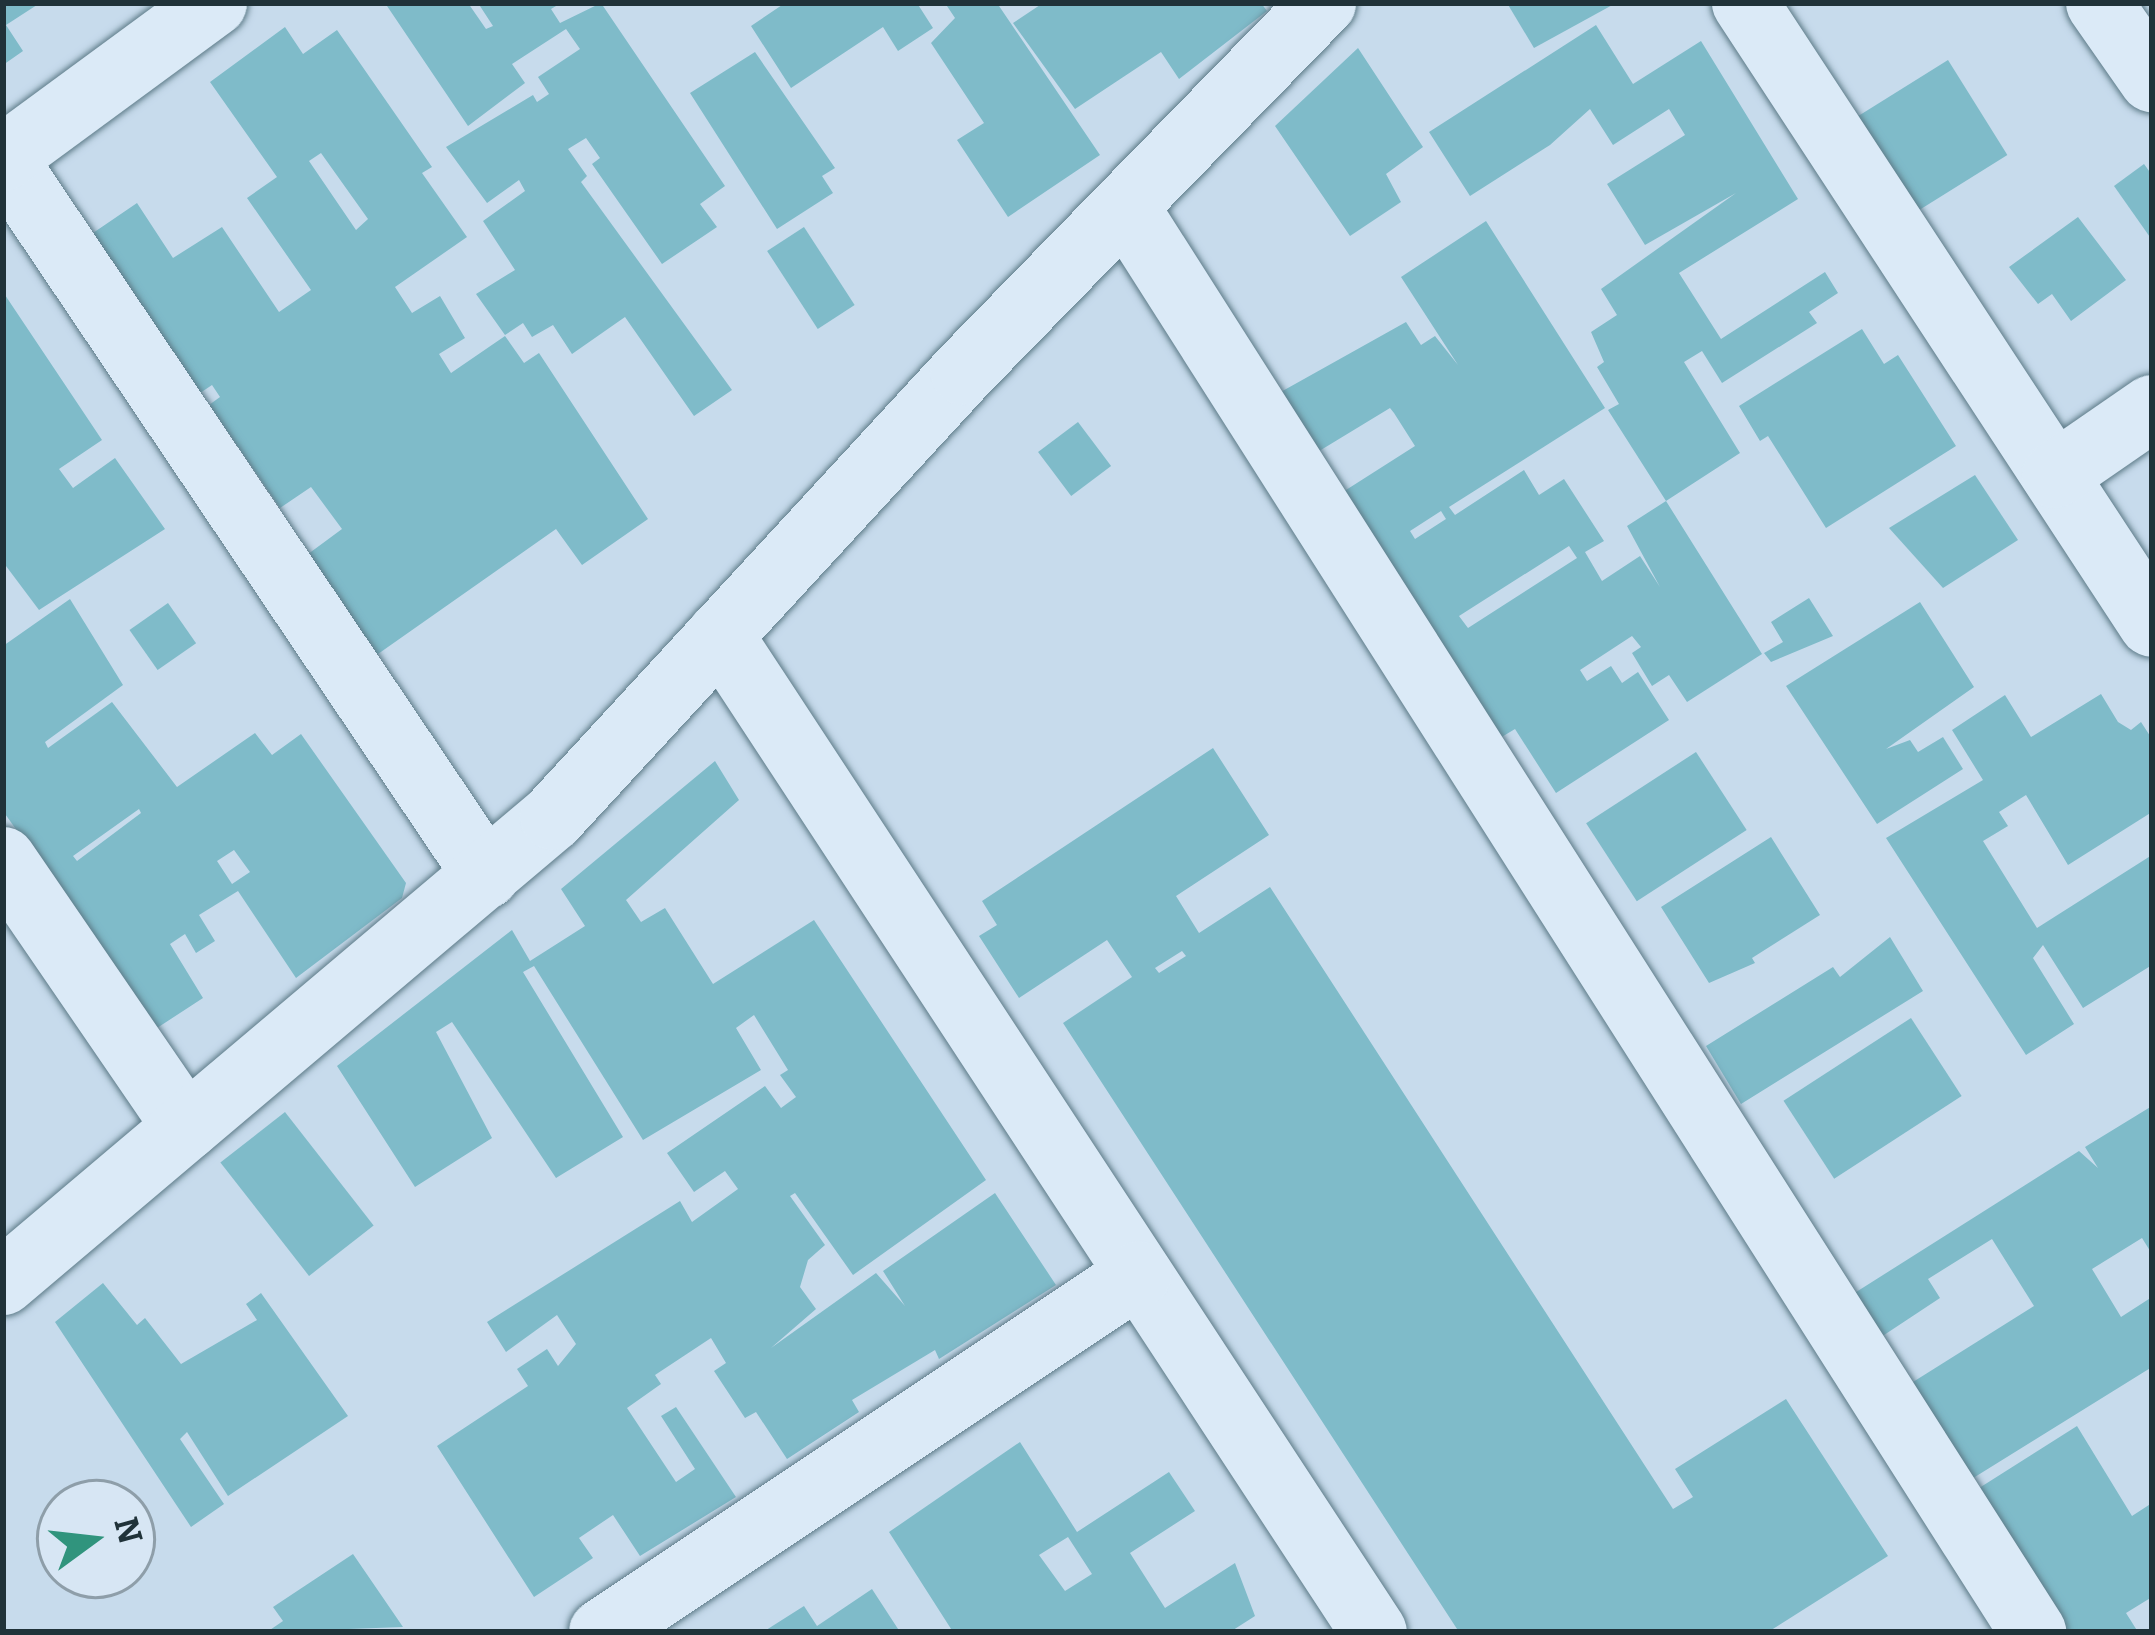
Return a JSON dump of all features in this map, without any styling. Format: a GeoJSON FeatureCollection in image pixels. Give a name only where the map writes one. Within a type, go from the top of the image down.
{"type":"FeatureCollection","features":[{"type":"Feature","properties":{"kind":"street"},"geometry":{"type":"LineString","coordinates":[[214,3],[3,158],[486,875]]}},
{"type":"Feature","properties":{"kind":"street"},"geometry":{"type":"LineString","coordinates":[[3,1282],[553,817],[1125,206],[1323,3]]}},
{"type":"Feature","properties":{"kind":"street"},"geometry":{"type":"LineString","coordinates":[[1745,3],[2152,624]]}},
{"type":"Feature","properties":{"kind":"street"},"geometry":{"type":"LineString","coordinates":[[2099,3],[2152,79]]}},
{"type":"Feature","properties":{"kind":"street"},"geometry":{"type":"LineString","coordinates":[[1125,206],[2033,1632]]}},
{"type":"Feature","properties":{"kind":"street"},"geometry":{"type":"LineString","coordinates":[[2055,475],[2152,408]]}},
{"type":"Feature","properties":{"kind":"street"},"geometry":{"type":"LineString","coordinates":[[720,635],[1373,1632]]}},
{"type":"Feature","properties":{"kind":"street"},"geometry":{"type":"LineString","coordinates":[[3,860],[186,1127]]}},
{"type":"Feature","properties":{"kind":"street"},"geometry":{"type":"LineString","coordinates":[[602,1632],[1138,1274]]}},
{"type":"Feature","properties":{"kind":"building"},"geometry":{"type":"Polygon","coordinates":[[[3,3],[40,3],[6,25],[23,51],[3,65],[3,3]]]}},
{"type":"Feature","properties":{"kind":"building"},"geometry":{"type":"Polygon","coordinates":[[[385,3],[468,3],[486,29],[493,26],[478,3],[561,3],[551,9],[560,23],[601,3],[725,186],[700,204],[717,227],[662,264],[592,164],[600,158],[586,138],[568,149],[587,176],[581,182],[732,390],[694,416],[625,317],[572,354],[553,325],[532,337],[523,323],[505,335],[476,294],[515,270],[483,221],[525,191],[519,180],[487,203],[446,147],[533,95],[537,102],[549,94],[538,77],[580,49],[566,29],[512,64],[525,83],[468,126],[385,3]]]}},
{"type":"Feature","properties":{"kind":"building"},"geometry":{"type":"Polygon","coordinates":[[[785,3],[917,3],[933,28],[898,51],[883,27],[791,88],[751,26],[785,3]]]}},
{"type":"Feature","properties":{"kind":"building"},"geometry":{"type":"Polygon","coordinates":[[[945,3],[997,3],[1100,155],[1008,217],[957,140],[984,123],[931,43],[955,18],[945,3]]]}},
{"type":"Feature","properties":{"kind":"building"},"geometry":{"type":"Polygon","coordinates":[[[1043,3],[1261,3],[1267,11],[1179,79],[1161,52],[1075,109],[1013,23],[1043,3]]]}},
{"type":"Feature","properties":{"kind":"building"},"geometry":{"type":"Polygon","coordinates":[[[1507,3],[1616,3],[1534,48],[1507,3]]]}},
{"type":"Feature","properties":{"kind":"building"},"geometry":{"type":"Polygon","coordinates":[[[1596,25],[1633,84],[1701,41],[1798,199],[1679,273],[1721,339],[1825,272],[1838,293],[1809,312],[1817,323],[1722,383],[1702,351],[1684,362],[1740,453],[1666,501],[1608,410],[1619,404],[1597,367],[1604,362],[1591,332],[1617,315],[1601,289],[1736,193],[1645,245],[1607,184],[1685,135],[1669,109],[1613,145],[1590,109],[1550,145],[1470,196],[1429,132],[1596,25]]]}},
{"type":"Feature","properties":{"kind":"building"},"geometry":{"type":"Polygon","coordinates":[[[285,27],[303,54],[337,30],[432,167],[422,173],[467,237],[395,287],[412,313],[440,296],[465,338],[439,354],[451,373],[505,336],[524,363],[539,353],[648,519],[582,565],[556,529],[368,661],[300,560],[342,529],[311,487],[280,508],[209,405],[220,397],[212,385],[197,395],[93,233],[137,203],[173,258],[222,227],[279,312],[311,290],[247,198],[277,177],[210,82],[285,27]],[[321,153],[309,161],[356,230],[368,219],[321,153]]]}},
{"type":"Feature","properties":{"kind":"building"},"geometry":{"type":"Polygon","coordinates":[[[1358,48],[1423,147],[1386,174],[1401,202],[1350,236],[1275,126],[1358,48]]]}},
{"type":"Feature","properties":{"kind":"building"},"geometry":{"type":"Polygon","coordinates":[[[755,52],[835,168],[822,176],[833,193],[777,229],[690,93],[755,52]]]}},
{"type":"Feature","properties":{"kind":"building"},"geometry":{"type":"Polygon","coordinates":[[[1948,60],[2007,155],[1914,213],[1855,118],[1948,60]]]}},
{"type":"Feature","properties":{"kind":"building"},"geometry":{"type":"Polygon","coordinates":[[[2144,164],[2152,175],[2152,240],[2114,186],[2144,164]]]}},
{"type":"Feature","properties":{"kind":"building"},"geometry":{"type":"Polygon","coordinates":[[[2078,217],[2126,280],[2071,321],[2052,294],[2038,304],[2009,267],[2078,217]]]}},
{"type":"Feature","properties":{"kind":"building"},"geometry":{"type":"Polygon","coordinates":[[[1486,221],[1605,408],[1449,507],[1455,515],[1524,470],[1539,495],[1564,479],[1604,541],[1585,552],[1602,581],[1640,556],[1660,587],[1627,526],[1666,501],[1762,654],[1687,702],[1669,675],[1652,686],[1632,653],[1641,647],[1632,636],[1580,670],[1587,681],[1611,666],[1622,683],[1638,672],[1669,720],[1556,793],[1515,729],[1490,744],[1335,497],[1415,446],[1394,413],[1390,408],[1311,456],[1268,399],[1406,322],[1421,345],[1435,336],[1458,365],[1401,277],[1486,221]],[[1441,511],[1410,531],[1415,539],[1446,519],[1441,511]],[[1569,546],[1459,616],[1468,628],[1577,558],[1569,546]]]}},
{"type":"Feature","properties":{"kind":"building"},"geometry":{"type":"Polygon","coordinates":[[[804,227],[855,305],[818,329],[767,251],[804,227]]]}},
{"type":"Feature","properties":{"kind":"building"},"geometry":{"type":"Polygon","coordinates":[[[3,292],[102,440],[59,469],[73,488],[115,458],[165,529],[39,610],[3,562],[3,292]]]}},
{"type":"Feature","properties":{"kind":"building"},"geometry":{"type":"Polygon","coordinates":[[[1862,329],[1884,364],[1898,355],[1956,446],[1826,528],[1768,436],[1760,441],[1739,406],[1862,329]]]}},
{"type":"Feature","properties":{"kind":"building"},"geometry":{"type":"Polygon","coordinates":[[[1078,422],[1111,466],[1071,496],[1038,452],[1078,422]]]}},
{"type":"Feature","properties":{"kind":"building"},"geometry":{"type":"Polygon","coordinates":[[[1975,475],[2018,540],[1943,588],[1889,528],[1975,475]]]}},
{"type":"Feature","properties":{"kind":"building"},"geometry":{"type":"Polygon","coordinates":[[[1809,598],[1833,636],[1771,662],[1764,653],[1783,642],[1771,622],[1809,598]]]}},
{"type":"Feature","properties":{"kind":"building"},"geometry":{"type":"Polygon","coordinates":[[[70,599],[123,685],[45,742],[48,748],[112,702],[177,787],[255,733],[272,755],[301,734],[406,883],[402,898],[296,978],[238,891],[199,915],[215,941],[196,953],[185,934],[170,944],[203,998],[157,1028],[3,811],[3,646],[70,599]],[[139,809],[73,856],[77,861],[141,813],[139,809]],[[234,850],[217,861],[232,884],[250,872],[234,850]]]}},
{"type":"Feature","properties":{"kind":"building"},"geometry":{"type":"Polygon","coordinates":[[[1920,602],[1974,687],[1886,749],[1910,740],[1918,752],[1943,737],[1963,769],[1877,824],[1786,686],[1920,602]]]}},
{"type":"Feature","properties":{"kind":"building"},"geometry":{"type":"Polygon","coordinates":[[[168,603],[196,643],[158,670],[129,630],[168,603]]]}},
{"type":"Feature","properties":{"kind":"building"},"geometry":{"type":"Polygon","coordinates":[[[2101,694],[2118,722],[2131,730],[2141,722],[2152,739],[2152,812],[2068,865],[2026,795],[1999,812],[2008,826],[1983,841],[2037,928],[2152,855],[2152,965],[2083,1008],[2043,945],[2033,958],[2074,1024],[2026,1055],[1886,838],[1983,780],[1952,730],[2005,695],[2031,737],[2101,694]]]}},
{"type":"Feature","properties":{"kind":"building"},"geometry":{"type":"Polygon","coordinates":[[[1213,748],[1269,835],[1176,896],[1199,933],[1270,887],[1673,1509],[1693,1497],[1675,1469],[1786,1399],[1888,1556],[1768,1632],[1459,1632],[1063,1023],[1132,977],[1107,940],[1019,998],[979,936],[997,925],[982,901],[1213,748]],[[1182,951],[1155,968],[1159,973],[1186,956],[1182,951]]]}},
{"type":"Feature","properties":{"kind":"building"},"geometry":{"type":"Polygon","coordinates":[[[1696,752],[1747,830],[1637,901],[1586,823],[1696,752]]]}},
{"type":"Feature","properties":{"kind":"building"},"geometry":{"type":"Polygon","coordinates":[[[715,761],[739,800],[626,900],[641,922],[665,908],[713,984],[814,920],[986,1180],[853,1275],[795,1193],[790,1196],[825,1245],[808,1260],[800,1287],[816,1309],[771,1348],[876,1273],[905,1306],[883,1271],[995,1193],[1056,1285],[939,1359],[935,1350],[852,1400],[859,1412],[787,1459],[756,1412],[745,1418],[714,1371],[726,1363],[711,1338],[655,1375],[661,1384],[627,1408],[676,1482],[695,1469],[661,1416],[676,1407],[736,1497],[640,1556],[613,1515],[579,1538],[593,1558],[534,1597],[437,1446],[528,1386],[517,1369],[547,1349],[558,1366],[576,1344],[557,1315],[506,1352],[487,1322],[680,1201],[692,1222],[738,1189],[725,1171],[694,1192],[667,1153],[765,1086],[781,1108],[796,1097],[780,1075],[788,1070],[754,1015],[736,1028],[761,1070],[643,1140],[534,966],[523,972],[623,1137],[556,1178],[452,1022],[436,1032],[492,1138],[415,1187],[337,1066],[512,930],[530,961],[585,926],[561,889],[715,761]]]}},
{"type":"Feature","properties":{"kind":"building"},"geometry":{"type":"Polygon","coordinates":[[[1771,837],[1820,915],[1752,958],[1755,963],[1709,983],[1661,907],[1771,837]]]}},
{"type":"Feature","properties":{"kind":"building"},"geometry":{"type":"Polygon","coordinates":[[[1890,937],[1923,991],[1741,1104],[1706,1046],[1833,967],[1840,977],[1890,937]]]}},
{"type":"Feature","properties":{"kind":"building"},"geometry":{"type":"Polygon","coordinates":[[[1911,1018],[1962,1096],[1834,1179],[1784,1101],[1911,1018]]]}},
{"type":"Feature","properties":{"kind":"building"},"geometry":{"type":"Polygon","coordinates":[[[2152,1106],[2152,1254],[2142,1238],[2092,1269],[2121,1317],[2152,1297],[2152,1367],[1970,1480],[1905,1387],[2034,1306],[1992,1239],[1928,1279],[1940,1298],[1878,1339],[1853,1294],[2079,1151],[2098,1168],[2085,1147],[2152,1106]]]}},
{"type":"Feature","properties":{"kind":"building"},"geometry":{"type":"Polygon","coordinates":[[[285,1112],[374,1225],[309,1276],[220,1162],[285,1112]]]}},
{"type":"Feature","properties":{"kind":"building"},"geometry":{"type":"Polygon","coordinates":[[[103,1283],[137,1325],[145,1318],[181,1364],[257,1320],[246,1304],[261,1293],[348,1416],[228,1496],[187,1432],[180,1439],[224,1504],[191,1527],[55,1322],[103,1283]]]}},
{"type":"Feature","properties":{"kind":"building"},"geometry":{"type":"Polygon","coordinates":[[[2077,1426],[2132,1516],[2152,1503],[2152,1597],[2126,1613],[2138,1632],[2065,1632],[1976,1490],[2077,1426]]]}},
{"type":"Feature","properties":{"kind":"building"},"geometry":{"type":"Polygon","coordinates":[[[1020,1442],[1077,1532],[1169,1472],[1195,1511],[1130,1553],[1165,1608],[1235,1563],[1255,1616],[1230,1632],[953,1632],[889,1532],[1020,1442]],[[1068,1537],[1039,1555],[1065,1591],[1092,1574],[1068,1537]]]}},
{"type":"Feature","properties":{"kind":"building"},"geometry":{"type":"Polygon","coordinates":[[[353,1554],[403,1627],[267,1632],[283,1621],[273,1607],[353,1554]]]}},
{"type":"Feature","properties":{"kind":"building"},"geometry":{"type":"Polygon","coordinates":[[[872,1589],[900,1632],[763,1632],[804,1606],[817,1626],[872,1589]]]}}]}
